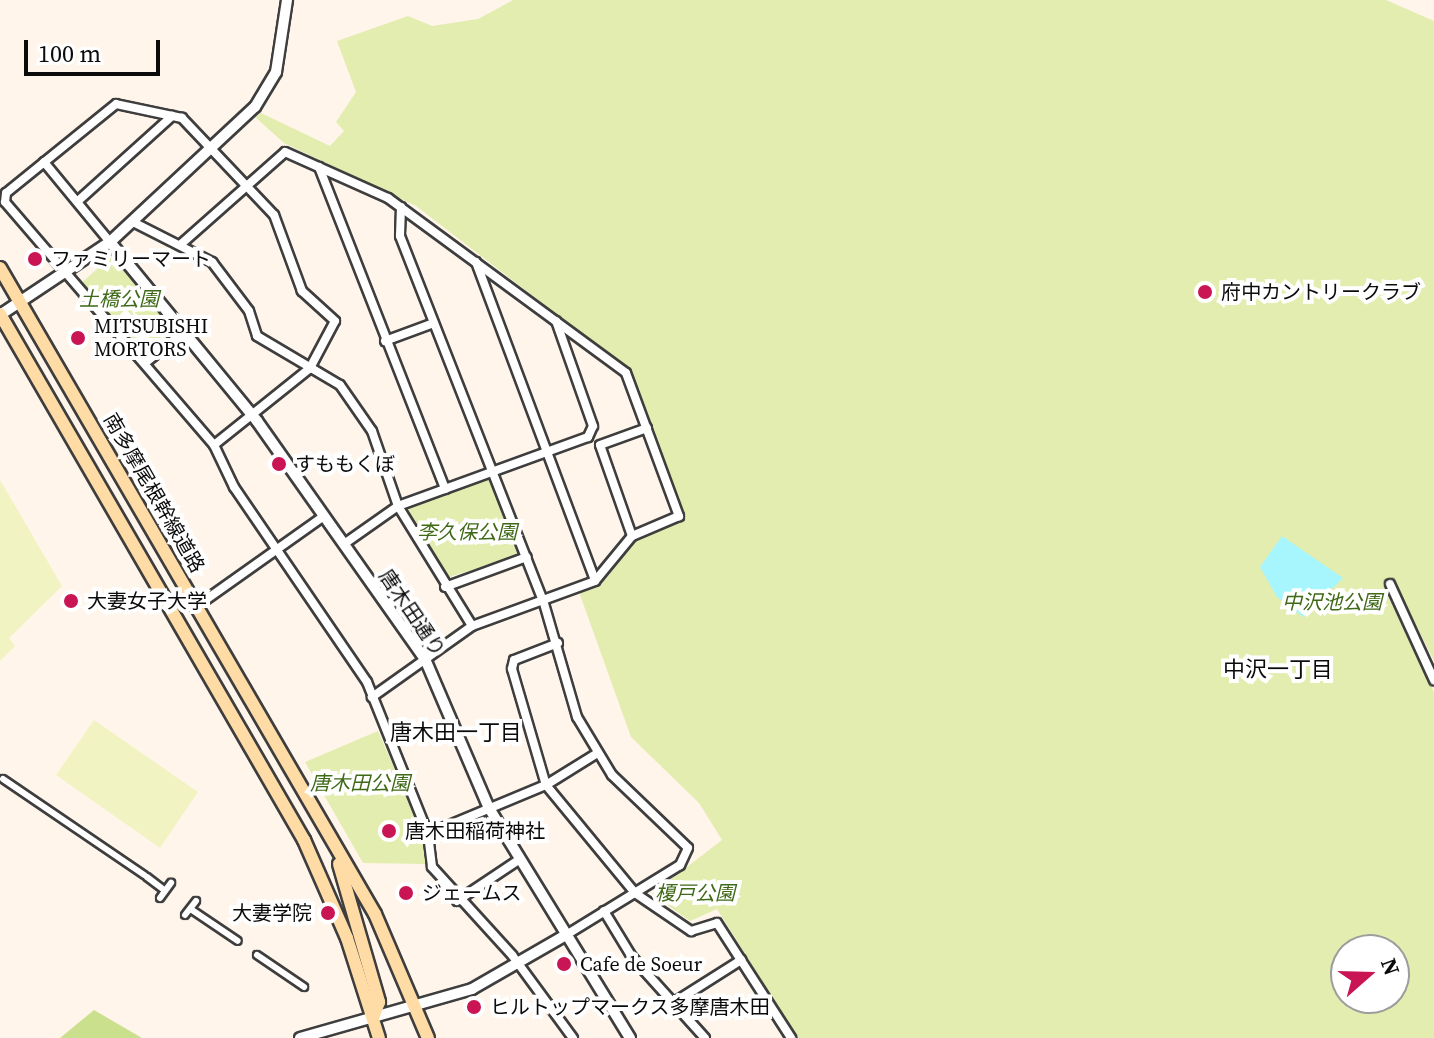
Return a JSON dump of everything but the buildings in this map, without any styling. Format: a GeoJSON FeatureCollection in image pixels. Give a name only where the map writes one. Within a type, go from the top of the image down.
{"type":"FeatureCollection","features":[{"type":"Feature","properties":{"kind":"main road","name":"南多摩尾根幹線道路"},"geometry":{"type":"LineString","coordinates":[[0,268],[325,828],[417,1006],[428,1037]]}},
{"type":"Feature","properties":{"kind":"main road"},"geometry":{"type":"LineString","coordinates":[[0,315],[304,840],[379,1038]]}},
{"type":"Feature","properties":{"kind":"main road"},"geometry":{"type":"LineString","coordinates":[[325,828],[358,918],[379,1002],[373,1018]]}},
{"type":"Feature","properties":{"kind":"street"},"geometry":{"type":"LineString","coordinates":[[0,315],[67,277],[133,222],[211,149],[271,83],[287,0]]}},
{"type":"Feature","properties":{"kind":"street"},"geometry":{"type":"LineString","coordinates":[[214,445],[310,368],[334,316],[302,291],[274,215],[211,149],[172,116],[116,104],[4,199],[67,277],[146,362],[214,445],[372,697],[428,834],[432,867],[457,901],[519,965],[573,1038]]}},
{"type":"Feature","properties":{"kind":"street"},"geometry":{"type":"LineString","coordinates":[[78,201],[172,116]]}},
{"type":"Feature","properties":{"kind":"street"},"geometry":{"type":"LineString","coordinates":[[180,245],[282,152],[319,166],[401,207],[626,373],[679,516],[632,536],[595,581],[472,626],[372,697]]}},
{"type":"Feature","properties":{"kind":"street"},"geometry":{"type":"LineString","coordinates":[[44,162],[110,242]]}},
{"type":"Feature","properties":{"kind":"street"},"geometry":{"type":"LineString","coordinates":[[319,166],[445,489]]}},
{"type":"Feature","properties":{"kind":"street"},"geometry":{"type":"LineString","coordinates":[[300,1038],[417,1006],[519,965],[680,865],[688,848],[596,754],[577,717],[558,643],[543,600],[398,228],[401,207]]}},
{"type":"Feature","properties":{"kind":"street"},"geometry":{"type":"LineString","coordinates":[[133,222],[212,262],[230,283],[257,336],[340,385],[372,431],[398,506],[445,587],[472,626]]}},
{"type":"Feature","properties":{"kind":"street","name":"唐木田通り"},"geometry":{"type":"LineString","coordinates":[[110,242],[251,414],[425,659],[489,808],[630,1038]]}},
{"type":"Feature","properties":{"kind":"street"},"geometry":{"type":"LineString","coordinates":[[476,261],[595,581]]}},
{"type":"Feature","properties":{"kind":"street"},"geometry":{"type":"LineString","coordinates":[[344,544],[398,506],[588,437],[593,426],[556,320]]}},
{"type":"Feature","properties":{"kind":"street"},"geometry":{"type":"LineString","coordinates":[[385,341],[434,323]]}},
{"type":"Feature","properties":{"kind":"street"},"geometry":{"type":"LineString","coordinates":[[146,362],[184,332]]}},
{"type":"Feature","properties":{"kind":"street"},"geometry":{"type":"LineString","coordinates":[[632,536],[600,445],[647,428]]}},
{"type":"Feature","properties":{"kind":"street"},"geometry":{"type":"LineString","coordinates":[[197,606],[324,516]]}},
{"type":"Feature","properties":{"kind":"street"},"geometry":{"type":"LineString","coordinates":[[445,587],[527,557]]}},
{"type":"Feature","properties":{"kind":"street"},"geometry":{"type":"LineString","coordinates":[[1390,584],[1434,680]]}},
{"type":"Feature","properties":{"kind":"street"},"geometry":{"type":"LineString","coordinates":[[558,643],[514,660],[512,669],[546,785],[635,893],[691,931],[717,923],[791,1038]]}},
{"type":"Feature","properties":{"kind":"street"},"geometry":{"type":"LineString","coordinates":[[428,834],[546,785],[596,754]]}},
{"type":"Feature","properties":{"kind":"street"},"geometry":{"type":"LineString","coordinates":[[3,779],[163,889]]}},
{"type":"Feature","properties":{"kind":"street"},"geometry":{"type":"LineString","coordinates":[[457,901],[520,859]]}},
{"type":"Feature","properties":{"kind":"street"},"geometry":{"type":"LineString","coordinates":[[160,898],[163,889],[171,883]]}},
{"type":"Feature","properties":{"kind":"street"},"geometry":{"type":"LineString","coordinates":[[185,915],[192,910],[196,901]]}},
{"type":"Feature","properties":{"kind":"street"},"geometry":{"type":"LineString","coordinates":[[192,910],[238,941]]}},
{"type":"Feature","properties":{"kind":"street"},"geometry":{"type":"LineString","coordinates":[[604,911],[632,957],[678,1000],[705,1038]]}},
{"type":"Feature","properties":{"kind":"street"},"geometry":{"type":"LineString","coordinates":[[257,955],[304,987]]}},
{"type":"Feature","properties":{"kind":"street"},"geometry":{"type":"LineString","coordinates":[[678,1000],[741,960]]}},
{"type":"Feature","properties":{"kind":"green space","name":"府中カントリークラブ"},"geometry":{"type":"Polygon","coordinates":[[[513,0],[1386,0],[1434,21],[1434,661],[1400,593],[1388,597],[1434,692],[1434,1038],[798,1038],[717,909],[690,921],[652,894],[722,840],[699,803],[631,737],[579,592],[606,579],[635,542],[686,518],[632,372],[416,206],[284,143],[255,117],[261,113],[330,146],[344,131],[336,122],[356,92],[337,41],[408,16],[432,26],[478,19],[513,0]]]}},
{"type":"Feature","properties":{"kind":"green space","name":"土橋公園"},"geometry":{"type":"Polygon","coordinates":[[[112,256],[170,327],[146,353],[79,285],[112,256]]]}},
{"type":"Feature","properties":{"kind":"green space","name":"李久保公園"},"geometry":{"type":"Polygon","coordinates":[[[491,477],[520,555],[446,578],[408,513],[410,506],[491,477]]]}},
{"type":"Feature","properties":{"kind":"green space"},"geometry":{"type":"Polygon","coordinates":[[[0,480],[62,586],[9,638],[15,646],[0,661],[0,480]]]}},
{"type":"Feature","properties":{"kind":"green space"},"geometry":{"type":"Polygon","coordinates":[[[94,720],[198,792],[160,848],[56,775],[94,720]]]}},
{"type":"Feature","properties":{"kind":"green space","name":"唐木田公園"},"geometry":{"type":"Polygon","coordinates":[[[378,731],[425,838],[427,864],[363,863],[305,762],[378,731]]]}},
{"type":"Feature","properties":{"kind":"green space"},"geometry":{"type":"Polygon","coordinates":[[[94,1010],[142,1038],[60,1038],[94,1010]]]}},
{"type":"Feature","properties":{"kind":"water"},"geometry":{"type":"Polygon","coordinates":[[[1282,536],[1343,578],[1303,617],[1277,597],[1260,567],[1282,536]]]}},
{"type":"Feature","properties":{"kind":"place","name":"ファミリーマート"},"geometry":{"type":"Point","coordinates":[35,259]}},
{"type":"Feature","properties":{"kind":"place","name":"府中カントリークラブ"},"geometry":{"type":"Point","coordinates":[1205,292]}},
{"type":"Feature","properties":{"kind":"place","name":"MITSUBISHI MORTORS"},"geometry":{"type":"Point","coordinates":[78,338]}},
{"type":"Feature","properties":{"kind":"place","name":"すももくぼ"},"geometry":{"type":"Point","coordinates":[279,464]}},
{"type":"Feature","properties":{"kind":"place","name":"大妻女子大学"},"geometry":{"type":"Point","coordinates":[71,601]}},
{"type":"Feature","properties":{"kind":"place","name":"唐木田稲荷神社"},"geometry":{"type":"Point","coordinates":[389,831]}},
{"type":"Feature","properties":{"kind":"place","name":"ジェームス"},"geometry":{"type":"Point","coordinates":[406,893]}},
{"type":"Feature","properties":{"kind":"place","name":"大妻学院"},"geometry":{"type":"Point","coordinates":[328,913]}},
{"type":"Feature","properties":{"kind":"place","name":"Cafe de Soeur"},"geometry":{"type":"Point","coordinates":[564,964]}},
{"type":"Feature","properties":{"kind":"place","name":"ヒルトップマークス多摩唐木田"},"geometry":{"type":"Point","coordinates":[474,1007]}},
{"type":"Feature","properties":{"kind":"district","name":"中沢一丁目"},"geometry":{"type":"Point","coordinates":[1278,670]}},
{"type":"Feature","properties":{"kind":"district","name":"唐木田一丁目"},"geometry":{"type":"Point","coordinates":[456,733]}},
{"type":"Feature","properties":{"kind":"park label","name":"中沢池公園"},"geometry":{"type":"Point","coordinates":[1332,602]}},
{"type":"Feature","properties":{"kind":"park label","name":"榎戸公園"},"geometry":{"type":"Point","coordinates":[695,893]}}]}
